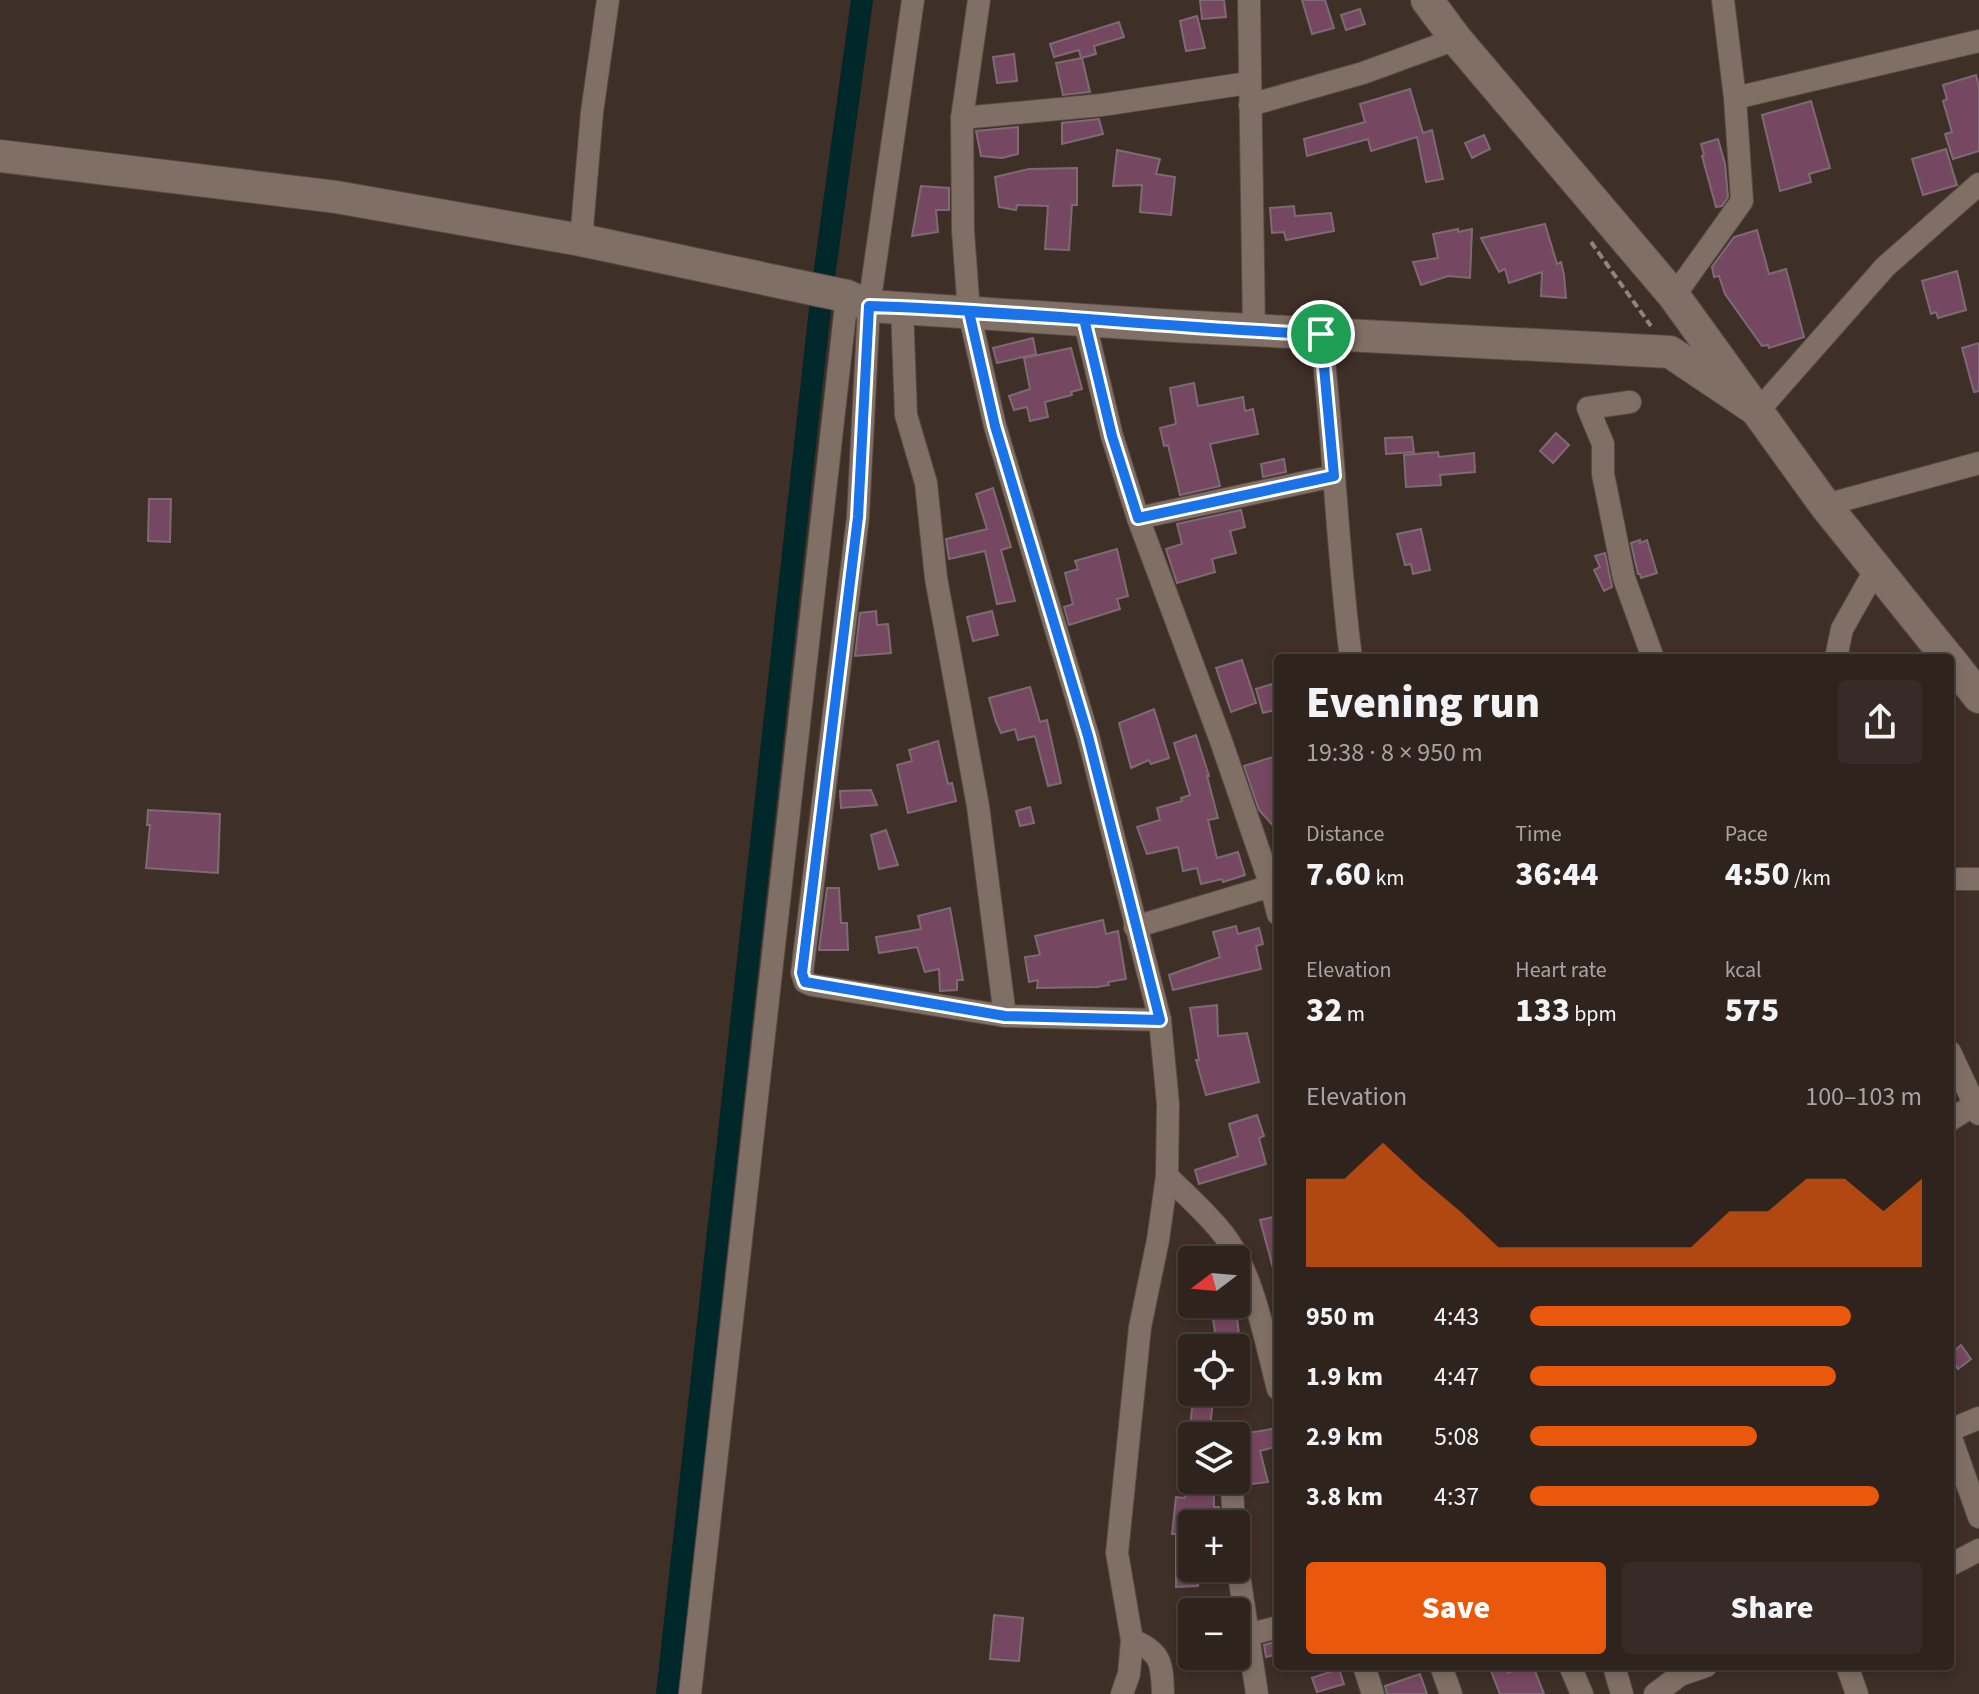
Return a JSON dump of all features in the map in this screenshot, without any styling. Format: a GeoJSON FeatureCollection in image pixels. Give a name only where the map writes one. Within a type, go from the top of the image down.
{"type":"FeatureCollection","features":[{"type":"Feature","properties":{"kind":"street"},"geometry":{"type":"LineString","coordinates":[[581,240],[592,112],[608,0]]}},
{"type":"Feature","properties":{"kind":"street"},"geometry":{"type":"LineString","coordinates":[[690,1694],[858,301],[913,0]]}},
{"type":"Feature","properties":{"kind":"street"},"geometry":{"type":"LineString","coordinates":[[979,0],[962,118],[963,231],[969,312],[995,426],[1088,736],[1160,1020],[1168,1104],[1167,1176],[1158,1240],[1140,1327],[1117,1553],[1132,1640],[1129,1674],[1122,1694]]}},
{"type":"Feature","properties":{"kind":"street"},"geometry":{"type":"LineString","coordinates":[[1249,0],[1254,330]]}},
{"type":"Feature","properties":{"kind":"street"},"geometry":{"type":"LineString","coordinates":[[1427,0],[1456,39],[1674,296],[1825,505],[1945,654]]}},
{"type":"Feature","properties":{"kind":"street"},"geometry":{"type":"LineString","coordinates":[[1674,296],[1742,201],[1735,98],[1723,0]]}},
{"type":"Feature","properties":{"kind":"street"},"geometry":{"type":"LineString","coordinates":[[962,118],[1249,94],[1363,73],[1456,39]]}},
{"type":"Feature","properties":{"kind":"street"},"geometry":{"type":"LineString","coordinates":[[1735,98],[1979,41]]}},
{"type":"Feature","properties":{"kind":"street"},"geometry":{"type":"LineString","coordinates":[[0,156],[336,197],[581,240],[858,301],[902,307],[1321,334],[1670,352],[1758,411]]}},
{"type":"Feature","properties":{"kind":"street"},"geometry":{"type":"LineString","coordinates":[[1758,411],[1885,267],[1979,184]]}},
{"type":"Feature","properties":{"kind":"street"},"geometry":{"type":"LineString","coordinates":[[858,301],[858,517],[802,973],[805,982],[1005,1016],[1160,1020]]}},
{"type":"Feature","properties":{"kind":"street"},"geometry":{"type":"LineString","coordinates":[[902,307],[906,415],[926,483],[936,578],[978,806],[1005,1016]]}},
{"type":"Feature","properties":{"kind":"street"},"geometry":{"type":"LineString","coordinates":[[1084,319],[1112,436],[1138,518],[1274,885],[1135,927]]}},
{"type":"Feature","properties":{"kind":"street"},"geometry":{"type":"LineString","coordinates":[[1321,334],[1350,654]]}},
{"type":"Feature","properties":{"kind":"street"},"geometry":{"type":"LineString","coordinates":[[1630,402],[1588,408],[1603,444],[1603,474],[1624,578],[1652,654]]}},
{"type":"Feature","properties":{"kind":"street"},"geometry":{"type":"LineString","coordinates":[[1825,505],[1979,463]]}},
{"type":"Feature","properties":{"kind":"street"},"geometry":{"type":"LineString","coordinates":[[1138,518],[1334,476]]}},
{"type":"Feature","properties":{"kind":"street"},"geometry":{"type":"LineString","coordinates":[[1837,654],[1842,629],[1877,567]]}},
{"type":"Feature","properties":{"kind":"street"},"geometry":{"type":"LineString","coordinates":[[1954,665],[1979,697]]}},
{"type":"Feature","properties":{"kind":"street"},"geometry":{"type":"LineString","coordinates":[[1954,879],[1979,879]]}},
{"type":"Feature","properties":{"kind":"street"},"geometry":{"type":"LineString","coordinates":[[1954,1061],[1977,1110],[1954,1119]]}},
{"type":"Feature","properties":{"kind":"street"},"geometry":{"type":"LineString","coordinates":[[1167,1176],[1224,1235],[1234,1251],[1255,1301],[1274,1374]]}},
{"type":"Feature","properties":{"kind":"street"},"geometry":{"type":"LineString","coordinates":[[1954,1431],[1979,1418]]}},
{"type":"Feature","properties":{"kind":"street"},"geometry":{"type":"LineString","coordinates":[[1954,1445],[1979,1517]]}},
{"type":"Feature","properties":{"kind":"street"},"geometry":{"type":"LineString","coordinates":[[1954,1563],[1979,1550]]}},
{"type":"Feature","properties":{"kind":"street"},"geometry":{"type":"LineString","coordinates":[[1250,1634],[1274,1628]]}},
{"type":"Feature","properties":{"kind":"street"},"geometry":{"type":"LineString","coordinates":[[1132,1640],[1144,1644],[1157,1655],[1162,1667],[1163,1694]]}},
{"type":"Feature","properties":{"kind":"street"},"geometry":{"type":"LineString","coordinates":[[1250,1653],[1257,1694]]}},
{"type":"Feature","properties":{"kind":"street"},"geometry":{"type":"LineString","coordinates":[[1365,1670],[1373,1694]]}},
{"type":"Feature","properties":{"kind":"street"},"geometry":{"type":"LineString","coordinates":[[1442,1670],[1451,1694]]}},
{"type":"Feature","properties":{"kind":"street"},"geometry":{"type":"LineString","coordinates":[[1572,1670],[1582,1694]]}},
{"type":"Feature","properties":{"kind":"street"},"geometry":{"type":"LineString","coordinates":[[1615,1670],[1622,1694]]}},
{"type":"Feature","properties":{"kind":"street"},"geometry":{"type":"LineString","coordinates":[[1655,1694],[1680,1675],[1694,1670]]}},
{"type":"Feature","properties":{"kind":"street"},"geometry":{"type":"LineString","coordinates":[[1848,1670],[1857,1694]]}},
{"type":"Feature","properties":{"kind":"building"},"geometry":{"type":"Polygon","coordinates":[[[1200,0],[1224,0],[1226,17],[1202,19],[1200,0]]]}},
{"type":"Feature","properties":{"kind":"building"},"geometry":{"type":"Polygon","coordinates":[[[1302,0],[1325,0],[1334,28],[1312,34],[1302,0]]]}},
{"type":"Feature","properties":{"kind":"building"},"geometry":{"type":"Polygon","coordinates":[[[1360,9],[1365,24],[1346,30],[1341,15],[1360,9]]]}},
{"type":"Feature","properties":{"kind":"building"},"geometry":{"type":"Polygon","coordinates":[[[1197,16],[1205,48],[1186,51],[1180,21],[1197,16]]]}},
{"type":"Feature","properties":{"kind":"building"},"geometry":{"type":"Polygon","coordinates":[[[1119,22],[1124,37],[1094,46],[1096,54],[1081,58],[1079,50],[1054,57],[1050,44],[1119,22]]]}},
{"type":"Feature","properties":{"kind":"building"},"geometry":{"type":"Polygon","coordinates":[[[1014,54],[1017,81],[997,83],[993,57],[1014,54]]]}},
{"type":"Feature","properties":{"kind":"building"},"geometry":{"type":"Polygon","coordinates":[[[1082,58],[1090,92],[1063,95],[1056,63],[1082,58]]]}},
{"type":"Feature","properties":{"kind":"building"},"geometry":{"type":"Polygon","coordinates":[[[1976,75],[1979,87],[1979,151],[1953,159],[1945,134],[1952,132],[1943,101],[1947,99],[1943,85],[1976,75]]]}},
{"type":"Feature","properties":{"kind":"building"},"geometry":{"type":"Polygon","coordinates":[[[1410,89],[1423,133],[1432,130],[1443,179],[1426,182],[1417,137],[1371,151],[1368,139],[1307,156],[1304,139],[1365,122],[1360,104],[1410,89]]]}},
{"type":"Feature","properties":{"kind":"building"},"geometry":{"type":"Polygon","coordinates":[[[1811,101],[1830,168],[1809,174],[1811,182],[1780,191],[1762,115],[1811,101]]]}},
{"type":"Feature","properties":{"kind":"building"},"geometry":{"type":"Polygon","coordinates":[[[1099,119],[1103,134],[1062,144],[1062,123],[1099,119]]]}},
{"type":"Feature","properties":{"kind":"building"},"geometry":{"type":"Polygon","coordinates":[[[1018,127],[1018,154],[1002,158],[981,156],[976,131],[1018,127]]]}},
{"type":"Feature","properties":{"kind":"building"},"geometry":{"type":"Polygon","coordinates":[[[1484,135],[1490,149],[1472,158],[1465,143],[1484,135]]]}},
{"type":"Feature","properties":{"kind":"building"},"geometry":{"type":"Polygon","coordinates":[[[1718,139],[1725,164],[1728,197],[1722,206],[1716,207],[1701,144],[1718,139]]]}},
{"type":"Feature","properties":{"kind":"building"},"geometry":{"type":"Polygon","coordinates":[[[1946,149],[1957,185],[1923,195],[1912,159],[1946,149]]]}},
{"type":"Feature","properties":{"kind":"building"},"geometry":{"type":"Polygon","coordinates":[[[1117,150],[1160,159],[1156,174],[1175,177],[1171,215],[1140,212],[1142,185],[1113,186],[1117,150]]]}},
{"type":"Feature","properties":{"kind":"building"},"geometry":{"type":"Polygon","coordinates":[[[1077,168],[1077,205],[1072,205],[1069,250],[1045,249],[1048,206],[1017,205],[1016,210],[999,207],[995,177],[1029,169],[1077,168]]]}},
{"type":"Feature","properties":{"kind":"building"},"geometry":{"type":"Polygon","coordinates":[[[921,186],[949,188],[949,210],[936,210],[938,232],[912,236],[921,186]]]}},
{"type":"Feature","properties":{"kind":"building"},"geometry":{"type":"Polygon","coordinates":[[[1294,206],[1295,216],[1331,213],[1334,231],[1286,240],[1284,232],[1272,233],[1270,208],[1294,206]]]}},
{"type":"Feature","properties":{"kind":"building"},"geometry":{"type":"Polygon","coordinates":[[[1545,224],[1557,264],[1561,262],[1566,298],[1541,296],[1542,272],[1509,283],[1505,269],[1499,272],[1481,238],[1545,224]]]}},
{"type":"Feature","properties":{"kind":"building"},"geometry":{"type":"Polygon","coordinates":[[[1458,229],[1458,232],[1472,229],[1470,278],[1448,276],[1421,285],[1413,262],[1438,258],[1433,234],[1458,229]]]}},
{"type":"Feature","properties":{"kind":"building"},"geometry":{"type":"Polygon","coordinates":[[[1757,230],[1769,274],[1786,269],[1804,337],[1769,348],[1768,345],[1762,346],[1725,294],[1719,276],[1714,277],[1712,267],[1734,237],[1757,230]]]}},
{"type":"Feature","properties":{"kind":"building"},"geometry":{"type":"Polygon","coordinates":[[[1957,271],[1966,310],[1938,318],[1936,312],[1931,314],[1922,281],[1957,271]]]}},
{"type":"Feature","properties":{"kind":"building"},"geometry":{"type":"Polygon","coordinates":[[[1033,338],[1036,354],[997,363],[993,348],[1033,338]]]}},
{"type":"Feature","properties":{"kind":"building"},"geometry":{"type":"Polygon","coordinates":[[[1979,343],[1979,391],[1974,392],[1962,348],[1979,343]]]}},
{"type":"Feature","properties":{"kind":"building"},"geometry":{"type":"Polygon","coordinates":[[[1071,348],[1082,389],[1045,402],[1048,417],[1030,421],[1027,407],[1014,410],[1009,396],[1030,389],[1024,358],[1071,348]]]}},
{"type":"Feature","properties":{"kind":"building"},"geometry":{"type":"Polygon","coordinates":[[[1194,383],[1198,406],[1243,397],[1245,411],[1253,409],[1258,434],[1210,444],[1220,486],[1180,495],[1168,445],[1164,446],[1160,428],[1176,424],[1170,388],[1194,383]]]}},
{"type":"Feature","properties":{"kind":"building"},"geometry":{"type":"Polygon","coordinates":[[[1556,433],[1569,445],[1553,463],[1540,451],[1556,433]]]}},
{"type":"Feature","properties":{"kind":"building"},"geometry":{"type":"Polygon","coordinates":[[[1412,437],[1414,452],[1386,454],[1385,438],[1412,437]]]}},
{"type":"Feature","properties":{"kind":"building"},"geometry":{"type":"Polygon","coordinates":[[[1438,452],[1439,457],[1474,453],[1475,472],[1440,475],[1441,485],[1406,487],[1404,455],[1438,452]]]}},
{"type":"Feature","properties":{"kind":"building"},"geometry":{"type":"Polygon","coordinates":[[[1284,459],[1286,472],[1263,477],[1261,464],[1284,459]]]}},
{"type":"Feature","properties":{"kind":"building"},"geometry":{"type":"Polygon","coordinates":[[[993,488],[1011,547],[1001,550],[1015,601],[997,604],[985,551],[949,559],[946,539],[987,529],[976,494],[993,488]]]}},
{"type":"Feature","properties":{"kind":"building"},"geometry":{"type":"Polygon","coordinates":[[[149,499],[171,499],[170,542],[148,541],[149,499]]]}},
{"type":"Feature","properties":{"kind":"building"},"geometry":{"type":"Polygon","coordinates":[[[1241,510],[1245,527],[1230,531],[1236,553],[1212,559],[1215,572],[1177,583],[1166,549],[1182,544],[1177,524],[1241,510]]]}},
{"type":"Feature","properties":{"kind":"building"},"geometry":{"type":"Polygon","coordinates":[[[1421,529],[1430,570],[1413,574],[1411,564],[1405,565],[1397,534],[1421,529]]]}},
{"type":"Feature","properties":{"kind":"building"},"geometry":{"type":"Polygon","coordinates":[[[1640,540],[1640,543],[1647,540],[1657,573],[1641,578],[1631,543],[1640,540]]]}},
{"type":"Feature","properties":{"kind":"building"},"geometry":{"type":"Polygon","coordinates":[[[1117,549],[1128,596],[1117,599],[1120,609],[1069,625],[1064,607],[1073,604],[1065,573],[1078,569],[1075,561],[1117,549]]]}},
{"type":"Feature","properties":{"kind":"building"},"geometry":{"type":"Polygon","coordinates":[[[1605,553],[1612,587],[1604,591],[1594,570],[1600,567],[1595,556],[1605,553]]]}},
{"type":"Feature","properties":{"kind":"building"},"geometry":{"type":"Polygon","coordinates":[[[876,611],[877,625],[888,624],[891,653],[855,656],[860,613],[876,611]]]}},
{"type":"Feature","properties":{"kind":"building"},"geometry":{"type":"Polygon","coordinates":[[[992,611],[998,635],[973,641],[967,617],[992,611]]]}},
{"type":"Feature","properties":{"kind":"building"},"geometry":{"type":"Polygon","coordinates":[[[1242,660],[1256,703],[1231,712],[1216,668],[1242,660]]]}},
{"type":"Feature","properties":{"kind":"building"},"geometry":{"type":"Polygon","coordinates":[[[1272,684],[1274,710],[1263,713],[1256,689],[1272,684]]]}},
{"type":"Feature","properties":{"kind":"building"},"geometry":{"type":"Polygon","coordinates":[[[1030,687],[1040,722],[1047,720],[1061,783],[1048,786],[1035,736],[1018,740],[1015,729],[1001,733],[996,722],[989,698],[1030,687]]]}},
{"type":"Feature","properties":{"kind":"building"},"geometry":{"type":"Polygon","coordinates":[[[1154,709],[1169,758],[1151,764],[1149,760],[1131,768],[1119,723],[1154,709]]]}},
{"type":"Feature","properties":{"kind":"building"},"geometry":{"type":"Polygon","coordinates":[[[1196,735],[1218,818],[1208,820],[1217,858],[1238,852],[1245,875],[1223,882],[1222,879],[1201,884],[1197,868],[1183,871],[1178,847],[1147,854],[1137,827],[1160,820],[1157,808],[1182,801],[1181,798],[1190,795],[1174,743],[1196,735]]]}},
{"type":"Feature","properties":{"kind":"building"},"geometry":{"type":"Polygon","coordinates":[[[938,741],[948,784],[952,783],[956,801],[908,813],[897,765],[912,761],[909,750],[938,741]]]}},
{"type":"Feature","properties":{"kind":"building"},"geometry":{"type":"Polygon","coordinates":[[[1273,757],[1274,827],[1259,810],[1244,766],[1273,757]]]}},
{"type":"Feature","properties":{"kind":"building"},"geometry":{"type":"Polygon","coordinates":[[[871,790],[877,805],[841,808],[840,791],[871,790]]]}},
{"type":"Feature","properties":{"kind":"building"},"geometry":{"type":"Polygon","coordinates":[[[1030,807],[1034,823],[1020,826],[1016,811],[1030,807]]]}},
{"type":"Feature","properties":{"kind":"building"},"geometry":{"type":"Polygon","coordinates":[[[148,810],[220,814],[218,873],[146,868],[150,825],[147,825],[148,810]]]}},
{"type":"Feature","properties":{"kind":"building"},"geometry":{"type":"Polygon","coordinates":[[[886,830],[898,865],[879,869],[871,835],[886,830]]]}},
{"type":"Feature","properties":{"kind":"building"},"geometry":{"type":"Polygon","coordinates":[[[827,888],[839,888],[841,923],[847,923],[848,950],[819,950],[827,888]]]}},
{"type":"Feature","properties":{"kind":"building"},"geometry":{"type":"Polygon","coordinates":[[[950,908],[963,980],[957,980],[957,990],[940,991],[939,969],[925,972],[917,947],[879,953],[876,937],[921,929],[918,916],[950,908]]]}},
{"type":"Feature","properties":{"kind":"building"},"geometry":{"type":"Polygon","coordinates":[[[1103,920],[1106,934],[1118,931],[1126,979],[1097,987],[1037,988],[1038,980],[1029,982],[1025,957],[1040,955],[1035,936],[1103,920]]]}},
{"type":"Feature","properties":{"kind":"building"},"geometry":{"type":"Polygon","coordinates":[[[1236,926],[1238,934],[1259,928],[1263,944],[1256,946],[1261,969],[1173,990],[1169,975],[1220,957],[1213,932],[1236,926]]]}},
{"type":"Feature","properties":{"kind":"building"},"geometry":{"type":"Polygon","coordinates":[[[1217,1005],[1218,1036],[1247,1033],[1259,1082],[1206,1095],[1196,1060],[1199,1060],[1190,1008],[1217,1005]]]}},
{"type":"Feature","properties":{"kind":"building"},"geometry":{"type":"Polygon","coordinates":[[[1257,1115],[1264,1136],[1259,1138],[1266,1164],[1199,1184],[1195,1170],[1238,1156],[1229,1124],[1257,1115]]]}},
{"type":"Feature","properties":{"kind":"building"},"geometry":{"type":"Polygon","coordinates":[[[1274,1217],[1274,1268],[1273,1268],[1260,1220],[1274,1217]]]}},
{"type":"Feature","properties":{"kind":"building"},"geometry":{"type":"Polygon","coordinates":[[[1213,1318],[1237,1318],[1239,1334],[1215,1334],[1213,1318]]]}},
{"type":"Feature","properties":{"kind":"building"},"geometry":{"type":"Polygon","coordinates":[[[1961,1345],[1971,1359],[1958,1369],[1954,1351],[1961,1345]]]}},
{"type":"Feature","properties":{"kind":"building"},"geometry":{"type":"Polygon","coordinates":[[[1192,1406],[1212,1406],[1211,1422],[1190,1422],[1192,1406]]]}},
{"type":"Feature","properties":{"kind":"building"},"geometry":{"type":"Polygon","coordinates":[[[1274,1429],[1274,1447],[1260,1451],[1268,1482],[1250,1484],[1250,1433],[1274,1429]]]}},
{"type":"Feature","properties":{"kind":"building"},"geometry":{"type":"Polygon","coordinates":[[[1185,1494],[1214,1494],[1214,1507],[1219,1507],[1219,1510],[1178,1510],[1178,1582],[1198,1582],[1198,1586],[1176,1587],[1176,1534],[1172,1534],[1176,1497],[1185,1498],[1185,1494]]]}},
{"type":"Feature","properties":{"kind":"building"},"geometry":{"type":"Polygon","coordinates":[[[994,1615],[1023,1618],[1019,1661],[990,1659],[994,1615]]]}},
{"type":"Feature","properties":{"kind":"building"},"geometry":{"type":"Polygon","coordinates":[[[1274,1642],[1274,1655],[1266,1657],[1264,1645],[1274,1642]]]}},
{"type":"Feature","properties":{"kind":"building"},"geometry":{"type":"Polygon","coordinates":[[[1339,1670],[1344,1684],[1317,1692],[1312,1678],[1339,1670]]]}},
{"type":"Feature","properties":{"kind":"building"},"geometry":{"type":"Polygon","coordinates":[[[1491,1670],[1507,1670],[1508,1673],[1535,1670],[1544,1694],[1500,1694],[1491,1670]]]}},
{"type":"Feature","properties":{"kind":"building"},"geometry":{"type":"Polygon","coordinates":[[[1420,1674],[1427,1694],[1387,1694],[1385,1686],[1420,1674]]]}},
{"type":"Feature","properties":{"kind":"waterway"},"geometry":{"type":"LineString","coordinates":[[667,1694],[822,291],[862,0]]}},
{"type":"Feature","properties":{"kind":"route"},"geometry":{"type":"LineString","coordinates":[[1321,334],[1175,326],[1084,319],[902,307],[869,306],[858,517],[802,973],[805,982],[1005,1016],[1160,1020],[1088,736],[995,426],[969,312],[1084,319],[1112,436],[1138,518],[1334,476],[1330,405],[1321,334]]}}]}
